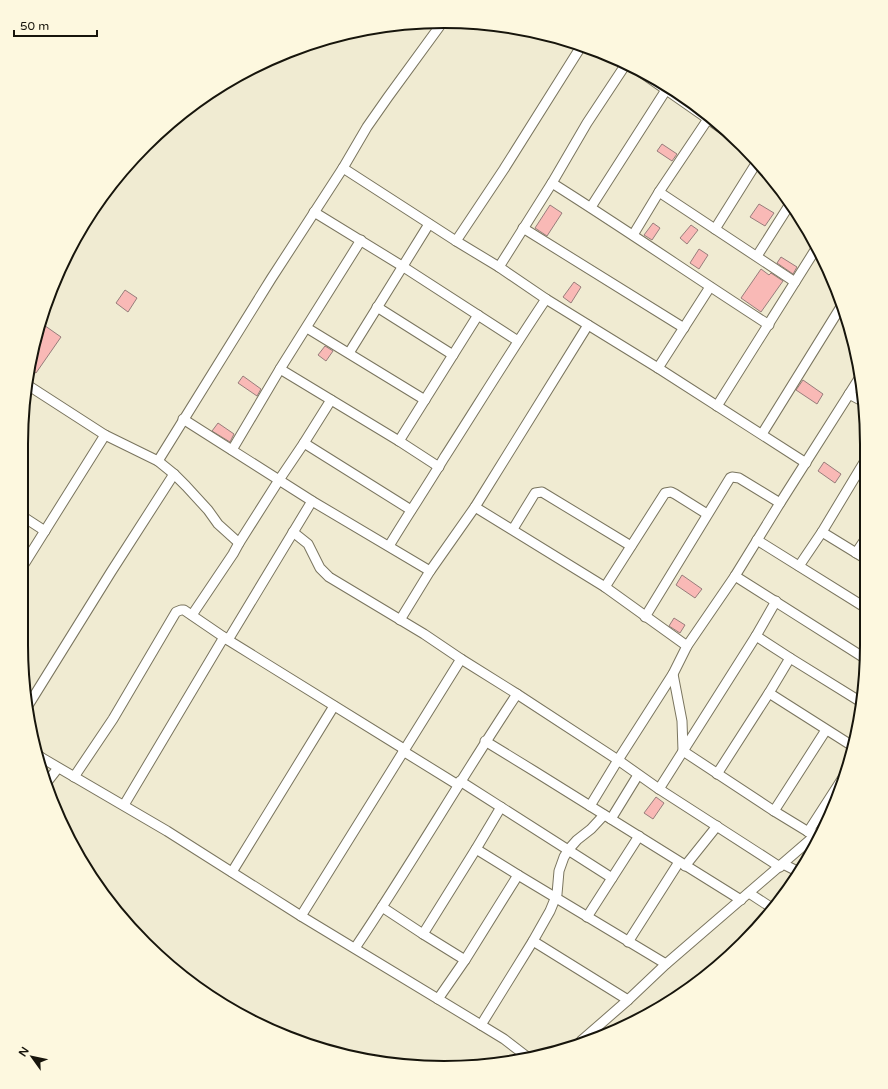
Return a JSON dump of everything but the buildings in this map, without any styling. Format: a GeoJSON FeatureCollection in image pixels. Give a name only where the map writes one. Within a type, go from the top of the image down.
{"type":"FeatureCollection","features":[{"type":"Feature","properties":{"kind":"street"},"geometry":{"type":"LineString","coordinates":[[158,461],[183,419],[343,168],[367,127],[438,28]]}},
{"type":"Feature","properties":{"kind":"street"},"geometry":{"type":"LineString","coordinates":[[456,241],[504,169],[578,50]]}},
{"type":"Feature","properties":{"kind":"street"},"geometry":{"type":"LineString","coordinates":[[499,267],[522,228],[552,183],[587,123],[623,69]]}},
{"type":"Feature","properties":{"kind":"street"},"geometry":{"type":"LineString","coordinates":[[591,207],[665,92]]}},
{"type":"Feature","properties":{"kind":"street"},"geometry":{"type":"LineString","coordinates":[[633,235],[659,192],[706,121]]}},
{"type":"Feature","properties":{"kind":"street"},"geometry":{"type":"LineString","coordinates":[[715,229],[754,167]]}},
{"type":"Feature","properties":{"kind":"street"},"geometry":{"type":"LineString","coordinates":[[343,168],[429,224],[499,267],[546,299],[658,368],[806,463]]}},
{"type":"Feature","properties":{"kind":"street"},"geometry":{"type":"LineString","coordinates":[[552,183],[591,207],[768,325]]}},
{"type":"Feature","properties":{"kind":"street"},"geometry":{"type":"LineString","coordinates":[[659,192],[794,282]]}},
{"type":"Feature","properties":{"kind":"street"},"geometry":{"type":"LineString","coordinates":[[756,256],[787,209]]}},
{"type":"Feature","properties":{"kind":"street"},"geometry":{"type":"LineString","coordinates":[[314,212],[361,240],[518,341]]}},
{"type":"Feature","properties":{"kind":"street"},"geometry":{"type":"LineString","coordinates":[[349,353],[429,224]]}},
{"type":"Feature","properties":{"kind":"street"},"geometry":{"type":"LineString","coordinates":[[522,228],[684,328]]}},
{"type":"Feature","properties":{"kind":"street"},"geometry":{"type":"LineString","coordinates":[[232,450],[280,369],[361,240]]}},
{"type":"Feature","properties":{"kind":"street"},"geometry":{"type":"LineString","coordinates":[[717,406],[813,253]]}},
{"type":"Feature","properties":{"kind":"street"},"geometry":{"type":"LineString","coordinates":[[658,368],[710,287]]}},
{"type":"Feature","properties":{"kind":"street"},"geometry":{"type":"LineString","coordinates":[[389,546],[546,299]]}},
{"type":"Feature","properties":{"kind":"street"},"geometry":{"type":"LineString","coordinates":[[377,307],[453,355]]}},
{"type":"Feature","properties":{"kind":"street"},"geometry":{"type":"LineString","coordinates":[[762,434],[838,311]]}},
{"type":"Feature","properties":{"kind":"street"},"geometry":{"type":"LineString","coordinates":[[398,441],[478,316]]}},
{"type":"Feature","properties":{"kind":"street"},"geometry":{"type":"LineString","coordinates":[[400,620],[430,571],[475,507],[588,325]]}},
{"type":"Feature","properties":{"kind":"street"},"geometry":{"type":"LineString","coordinates":[[307,328],[425,400]]}},
{"type":"Feature","properties":{"kind":"street"},"geometry":{"type":"LineString","coordinates":[[280,369],[439,467]]}},
{"type":"Feature","properties":{"kind":"street"},"geometry":{"type":"LineString","coordinates":[[590,806],[673,674],[687,646],[735,576],[855,385]]}},
{"type":"Feature","properties":{"kind":"street"},"geometry":{"type":"LineString","coordinates":[[32,388],[105,434],[158,461],[190,490],[218,524],[239,543]]}},
{"type":"Feature","properties":{"kind":"street"},"geometry":{"type":"LineString","coordinates":[[850,394],[857,398]]}},
{"type":"Feature","properties":{"kind":"street"},"geometry":{"type":"LineString","coordinates":[[192,615],[233,554],[331,400]]}},
{"type":"Feature","properties":{"kind":"street"},"geometry":{"type":"LineString","coordinates":[[183,419],[312,501],[430,571]]}},
{"type":"Feature","properties":{"kind":"street"},"geometry":{"type":"LineString","coordinates":[[28,558],[105,434]]}},
{"type":"Feature","properties":{"kind":"street"},"geometry":{"type":"LineString","coordinates":[[304,443],[411,510]]}},
{"type":"Feature","properties":{"kind":"street"},"geometry":{"type":"LineString","coordinates":[[799,566],[822,532],[860,469]]}},
{"type":"Feature","properties":{"kind":"street"},"geometry":{"type":"LineString","coordinates":[[32,699],[174,474]]}},
{"type":"Feature","properties":{"kind":"street"},"geometry":{"type":"LineString","coordinates":[[645,617],[728,480],[732,477],[739,478],[780,503]]}},
{"type":"Feature","properties":{"kind":"street"},"geometry":{"type":"LineString","coordinates":[[513,529],[535,493],[542,492],[631,546]]}},
{"type":"Feature","properties":{"kind":"street"},"geometry":{"type":"LineString","coordinates":[[605,587],[665,492],[675,494],[707,514]]}},
{"type":"Feature","properties":{"kind":"street"},"geometry":{"type":"LineString","coordinates":[[124,805],[312,501]]}},
{"type":"Feature","properties":{"kind":"street"},"geometry":{"type":"LineString","coordinates":[[475,507],[605,587],[687,646]]}},
{"type":"Feature","properties":{"kind":"street"},"geometry":{"type":"LineString","coordinates":[[28,520],[45,531]]}},
{"type":"Feature","properties":{"kind":"street"},"geometry":{"type":"LineString","coordinates":[[293,532],[308,544],[320,568],[329,577],[517,694],[717,826],[782,865],[794,870]]}},
{"type":"Feature","properties":{"kind":"street"},"geometry":{"type":"LineString","coordinates":[[822,532],[860,555]]}},
{"type":"Feature","properties":{"kind":"street"},"geometry":{"type":"LineString","coordinates":[[757,540],[860,604]]}},
{"type":"Feature","properties":{"kind":"street"},"geometry":{"type":"LineString","coordinates":[[856,553],[860,547]]}},
{"type":"Feature","properties":{"kind":"street"},"geometry":{"type":"LineString","coordinates":[[735,576],[860,655]]}},
{"type":"Feature","properties":{"kind":"street"},"geometry":{"type":"LineString","coordinates":[[659,789],[756,636],[776,601]]}},
{"type":"Feature","properties":{"kind":"street"},"geometry":{"type":"LineString","coordinates":[[74,776],[113,719],[176,612],[184,610],[404,750],[501,806],[612,878]]}},
{"type":"Feature","properties":{"kind":"street"},"geometry":{"type":"LineString","coordinates":[[756,636],[856,699]]}},
{"type":"Feature","properties":{"kind":"street"},"geometry":{"type":"LineString","coordinates":[[717,774],[790,658]]}},
{"type":"Feature","properties":{"kind":"street"},"geometry":{"type":"LineString","coordinates":[[301,916],[461,659]]}},
{"type":"Feature","properties":{"kind":"street"},"geometry":{"type":"LineString","coordinates":[[673,674],[682,721],[683,751]]}},
{"type":"Feature","properties":{"kind":"street"},"geometry":{"type":"LineString","coordinates":[[769,693],[848,743]]}},
{"type":"Feature","properties":{"kind":"street"},"geometry":{"type":"LineString","coordinates":[[355,948],[517,694]]}},
{"type":"Feature","properties":{"kind":"street"},"geometry":{"type":"LineString","coordinates":[[232,872],[334,706]]}},
{"type":"Feature","properties":{"kind":"street"},"geometry":{"type":"LineString","coordinates":[[774,811],[826,730]]}},
{"type":"Feature","properties":{"kind":"street"},"geometry":{"type":"LineString","coordinates":[[486,741],[741,900]]}},
{"type":"Feature","properties":{"kind":"street"},"geometry":{"type":"LineString","coordinates":[[683,751],[774,811],[812,834]]}},
{"type":"Feature","properties":{"kind":"street"},"geometry":{"type":"LineString","coordinates":[[44,759],[124,805],[301,916],[504,1039],[523,1053]]}},
{"type":"Feature","properties":{"kind":"street"},"geometry":{"type":"LineString","coordinates":[[50,778],[58,768]]}},
{"type":"Feature","properties":{"kind":"street"},"geometry":{"type":"LineString","coordinates":[[481,1025],[533,941],[556,898],[559,871],[568,849],[576,840],[607,817],[638,775]]}},
{"type":"Feature","properties":{"kind":"street"},"geometry":{"type":"LineString","coordinates":[[423,934],[501,806]]}},
{"type":"Feature","properties":{"kind":"street"},"geometry":{"type":"LineString","coordinates":[[601,1030],[628,1000],[666,964],[782,865],[812,834],[825,810]]}},
{"type":"Feature","properties":{"kind":"street"},"geometry":{"type":"LineString","coordinates":[[628,942],[682,864],[717,826]]}},
{"type":"Feature","properties":{"kind":"street"},"geometry":{"type":"LineString","coordinates":[[587,917],[639,836]]}},
{"type":"Feature","properties":{"kind":"street"},"geometry":{"type":"LineString","coordinates":[[476,849],[666,964]]}},
{"type":"Feature","properties":{"kind":"street"},"geometry":{"type":"LineString","coordinates":[[438,999],[465,960],[518,875]]}},
{"type":"Feature","properties":{"kind":"street"},"geometry":{"type":"LineString","coordinates":[[749,893],[768,905]]}},
{"type":"Feature","properties":{"kind":"street"},"geometry":{"type":"LineString","coordinates":[[382,907],[465,960]]}},
{"type":"Feature","properties":{"kind":"street"},"geometry":{"type":"LineString","coordinates":[[533,941],[628,1000]]}}]}
